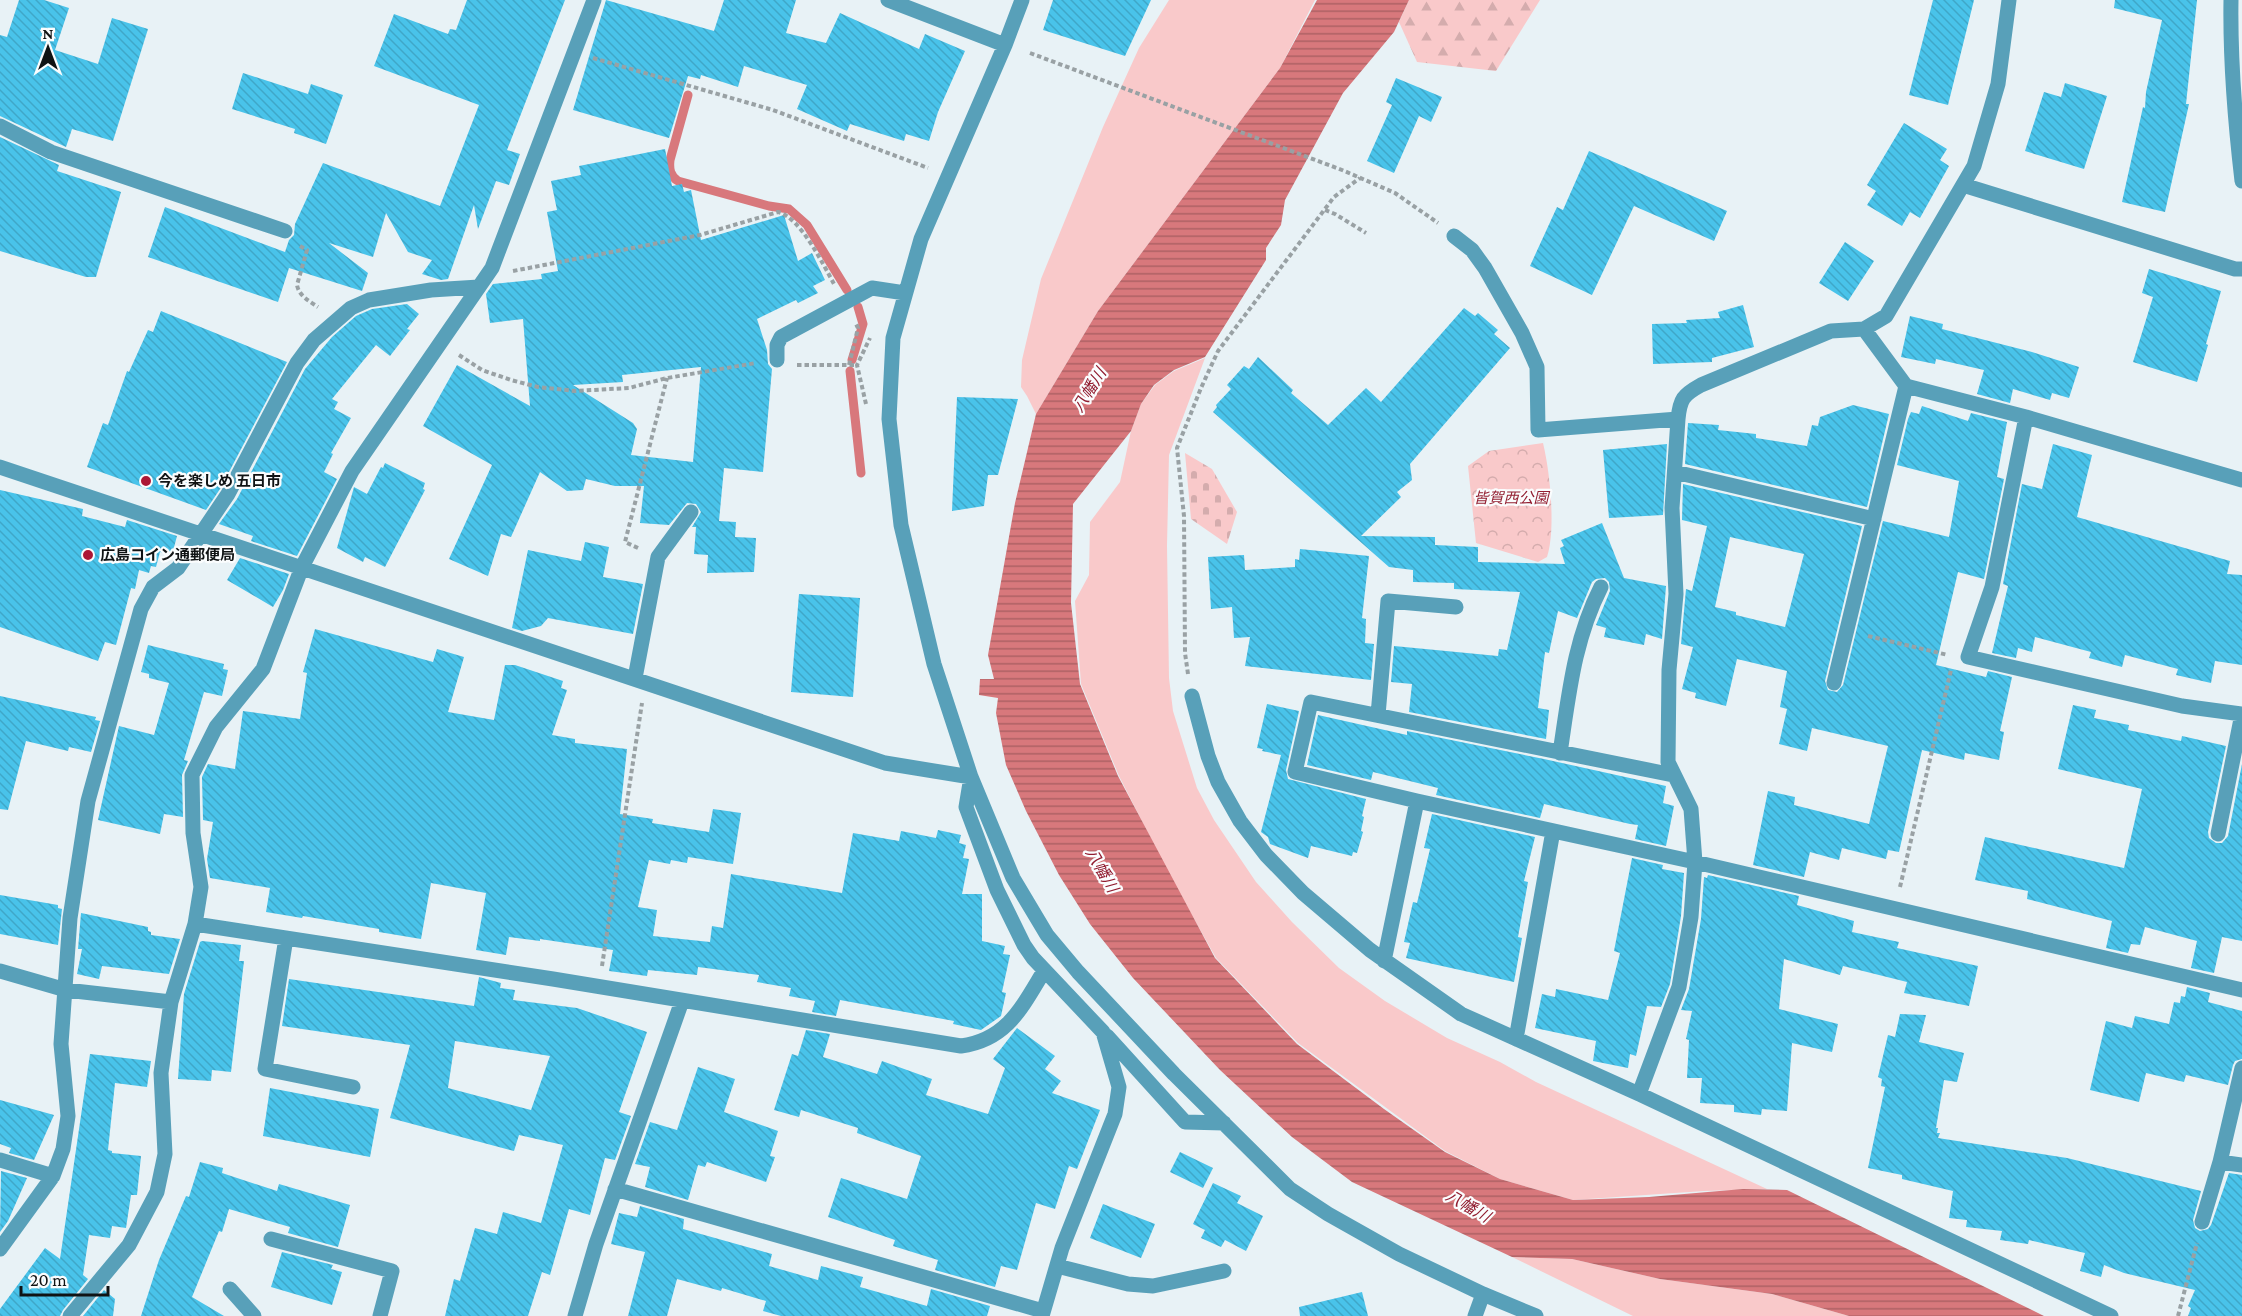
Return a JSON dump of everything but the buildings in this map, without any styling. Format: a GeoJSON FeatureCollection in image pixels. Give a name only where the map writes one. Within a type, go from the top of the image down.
{"type":"FeatureCollection","features":[{"type":"Feature","properties":{"kind":"street"},"geometry":{"type":"LineString","coordinates":[[70,1316],[129,1245],[157,1192],[165,1154],[161,1073],[171,1002],[195,924],[201,887],[193,833],[192,775],[216,728],[263,669],[302,567],[352,471],[492,268],[594,0]]}},
{"type":"Feature","properties":{"kind":"street"},"geometry":{"type":"LineString","coordinates":[[888,0],[1005,45]]}},
{"type":"Feature","properties":{"kind":"street"},"geometry":{"type":"LineString","coordinates":[[1022,0],[1005,45],[921,239],[892,338],[889,419],[901,525],[934,664],[970,777],[1013,878],[1047,935],[1078,972],[1174,1074],[1290,1189],[1328,1214],[1399,1254],[1483,1294],[1536,1316]]}},
{"type":"Feature","properties":{"kind":"street"},"geometry":{"type":"LineString","coordinates":[[1639,1094],[1679,987],[1691,917],[1695,862],[1691,809],[1668,762],[1669,670],[1676,594],[1672,507],[1680,403],[1688,392],[1701,386],[1831,332],[1864,329],[1886,316],[1974,166],[1998,84],[2009,0]]}},
{"type":"Feature","properties":{"kind":"street"},"geometry":{"type":"LineString","coordinates":[[2231,0],[2230,40],[2235,122],[2242,181]]}},
{"type":"Feature","properties":{"kind":"street"},"geometry":{"type":"LineString","coordinates":[[0,126],[51,153],[285,231]]}},
{"type":"Feature","properties":{"kind":"street"},"geometry":{"type":"LineString","coordinates":[[1963,185],[2235,269],[2242,268]]}},
{"type":"Feature","properties":{"kind":"street"},"geometry":{"type":"LineString","coordinates":[[1455,236],[1472,250],[1485,268],[1522,333],[1537,367],[1539,430],[1678,419]]}},
{"type":"Feature","properties":{"kind":"street"},"geometry":{"type":"LineString","coordinates":[[0,1249],[53,1176],[63,1149],[68,1116],[61,1044],[70,918],[88,801],[141,609],[153,587],[178,568],[228,494],[297,363],[314,340],[351,308],[369,300],[483,281]]}},
{"type":"Feature","properties":{"kind":"street"},"geometry":{"type":"LineString","coordinates":[[777,360],[777,345],[781,337],[872,288],[905,293]]}},
{"type":"Feature","properties":{"kind":"street"},"geometry":{"type":"LineString","coordinates":[[1864,329],[1906,386],[2026,417],[2242,480]]}},
{"type":"Feature","properties":{"kind":"street"},"geometry":{"type":"LineString","coordinates":[[1834,683],[1906,386]]}},
{"type":"Feature","properties":{"kind":"street"},"geometry":{"type":"LineString","coordinates":[[2026,417],[1992,587],[1961,657],[2182,706],[2242,714],[2218,834]]}},
{"type":"Feature","properties":{"kind":"street"},"geometry":{"type":"LineString","coordinates":[[0,466],[885,763],[970,777]]}},
{"type":"Feature","properties":{"kind":"street"},"geometry":{"type":"LineString","coordinates":[[1675,472],[1874,519]]}},
{"type":"Feature","properties":{"kind":"street"},"geometry":{"type":"LineString","coordinates":[[640,680],[658,557],[691,512]]}},
{"type":"Feature","properties":{"kind":"street"},"geometry":{"type":"LineString","coordinates":[[1560,753],[1574,659],[1588,612],[1601,587]]}},
{"type":"Feature","properties":{"kind":"street"},"geometry":{"type":"LineString","coordinates":[[1378,715],[1388,601],[1456,607]]}},
{"type":"Feature","properties":{"kind":"street"},"geometry":{"type":"LineString","coordinates":[[1192,696],[1208,756],[1218,782],[1240,821],[1266,855],[1303,893],[1384,961],[1461,1014],[1639,1094],[2111,1316]]}},
{"type":"Feature","properties":{"kind":"street"},"geometry":{"type":"LineString","coordinates":[[1673,775],[1311,702],[1295,772],[1895,908],[2242,990]]}},
{"type":"Feature","properties":{"kind":"street"},"geometry":{"type":"LineString","coordinates":[[970,777],[966,807],[996,890],[1024,945],[1044,971],[1185,1122],[1224,1123]]}},
{"type":"Feature","properties":{"kind":"street"},"geometry":{"type":"LineString","coordinates":[[1384,961],[1417,801]]}},
{"type":"Feature","properties":{"kind":"street"},"geometry":{"type":"LineString","coordinates":[[1516,1039],[1553,831]]}},
{"type":"Feature","properties":{"kind":"street"},"geometry":{"type":"LineString","coordinates":[[195,924],[961,1046],[976,1044],[994,1037],[1024,1002],[1044,971]]}},
{"type":"Feature","properties":{"kind":"street"},"geometry":{"type":"LineString","coordinates":[[286,938],[265,1068],[353,1087]]}},
{"type":"Feature","properties":{"kind":"street"},"geometry":{"type":"LineString","coordinates":[[0,971],[66,990],[171,1002]]}},
{"type":"Feature","properties":{"kind":"street"},"geometry":{"type":"LineString","coordinates":[[575,1316],[596,1244],[682,1000]]}},
{"type":"Feature","properties":{"kind":"street"},"geometry":{"type":"LineString","coordinates":[[615,1189],[1042,1313],[1057,1266],[1114,1114],[1119,1087],[1102,1032]]}},
{"type":"Feature","properties":{"kind":"street"},"geometry":{"type":"LineString","coordinates":[[2202,1222],[2220,1162],[2242,1068]]}},
{"type":"Feature","properties":{"kind":"street"},"geometry":{"type":"LineString","coordinates":[[0,1160],[53,1176]]}},
{"type":"Feature","properties":{"kind":"street"},"geometry":{"type":"LineString","coordinates":[[2220,1162],[2242,1166]]}},
{"type":"Feature","properties":{"kind":"street"},"geometry":{"type":"LineString","coordinates":[[271,1239],[392,1271],[380,1316]]}},
{"type":"Feature","properties":{"kind":"street"},"geometry":{"type":"LineString","coordinates":[[1057,1266],[1128,1284],[1152,1286],[1224,1271]]}},
{"type":"Feature","properties":{"kind":"street"},"geometry":{"type":"LineString","coordinates":[[230,1289],[254,1316]]}},
{"type":"Feature","properties":{"kind":"street"},"geometry":{"type":"LineString","coordinates":[[1475,1316],[1483,1294]]}},
{"type":"Feature","properties":{"kind":"path"},"geometry":{"type":"LineString","coordinates":[[575,53],[773,110],[948,175]]}},
{"type":"Feature","properties":{"kind":"path"},"geometry":{"type":"LineString","coordinates":[[1030,53],[1342,170],[1395,194],[1423,211],[1455,236]]}},
{"type":"Feature","properties":{"kind":"path"},"geometry":{"type":"LineString","coordinates":[[1192,696],[1185,653],[1184,516],[1177,448],[1200,388],[1218,351],[1334,197],[1360,178]]}},
{"type":"Feature","properties":{"kind":"path"},"geometry":{"type":"LineString","coordinates":[[1325,210],[1366,232]]}},
{"type":"Feature","properties":{"kind":"path"},"geometry":{"type":"LineString","coordinates":[[483,281],[700,236],[778,212],[789,217],[819,257],[858,328],[849,365]]}},
{"type":"Feature","properties":{"kind":"path"},"geometry":{"type":"LineString","coordinates":[[285,231],[284,237],[307,250],[297,285],[299,293],[335,320]]}},
{"type":"Feature","properties":{"kind":"path"},"geometry":{"type":"LineString","coordinates":[[440,344],[482,370],[538,387],[574,391],[629,388],[667,378],[777,360],[783,366],[856,365]]}},
{"type":"Feature","properties":{"kind":"path"},"geometry":{"type":"LineString","coordinates":[[658,557],[625,542],[667,378]]}},
{"type":"Feature","properties":{"kind":"path"},"geometry":{"type":"LineString","coordinates":[[1847,631],[1961,657],[1895,908]]}},
{"type":"Feature","properties":{"kind":"path"},"geometry":{"type":"LineString","coordinates":[[598,987],[640,680]]}},
{"type":"Feature","properties":{"kind":"path"},"geometry":{"type":"LineString","coordinates":[[2178,1316],[2202,1222]]}},
{"type":"Feature","properties":{"kind":"green space"},"geometry":{"type":"Polygon","coordinates":[[[1169,0],[1315,0],[1280,68],[1098,311],[1036,414],[1021,387],[1022,360],[1041,279],[1103,127],[1139,48],[1169,0]]]}},
{"type":"Feature","properties":{"kind":"green space"},"geometry":{"type":"Polygon","coordinates":[[[1409,0],[1540,0],[1496,71],[1417,62],[1399,22],[1409,0]]]}},
{"type":"Feature","properties":{"kind":"green space"},"geometry":{"type":"Polygon","coordinates":[[[1205,358],[1169,455],[1167,546],[1169,678],[1173,711],[1197,788],[1214,820],[1256,882],[1292,922],[1339,968],[1385,1001],[1447,1038],[1500,1062],[1536,1082],[1767,1189],[1573,1200],[1500,1179],[1445,1151],[1298,1043],[1216,958],[1171,878],[1119,776],[1081,684],[1075,601],[1089,575],[1090,522],[1120,482],[1131,431],[1141,404],[1155,385],[1174,371],[1205,358]]]}},
{"type":"Feature","properties":{"kind":"green space","name":"皆賀西公園"},"geometry":{"type":"Polygon","coordinates":[[[1543,443],[1552,516],[1547,557],[1538,562],[1476,543],[1468,466],[1489,451],[1543,443]]]}},
{"type":"Feature","properties":{"kind":"green space"},"geometry":{"type":"Polygon","coordinates":[[[1185,453],[1212,469],[1237,512],[1227,544],[1191,519],[1185,453]]]}},
{"type":"Feature","properties":{"kind":"green space"},"geometry":{"type":"Polygon","coordinates":[[[1512,1257],[1572,1259],[1660,1279],[1772,1294],[1849,1316],[1633,1316],[1512,1257]]]}},
{"type":"Feature","properties":{"kind":"water","name":"八幡川"},"geometry":{"type":"Polygon","coordinates":[[[1317,0],[1409,0],[1394,32],[1343,93],[1285,200],[1281,225],[1266,248],[1266,260],[1205,357],[1174,370],[1154,385],[1141,404],[1131,431],[1073,504],[1071,603],[1080,684],[1118,776],[1215,958],[1297,1044],[1445,1152],[1500,1179],[1573,1200],[1649,1197],[1743,1189],[1787,1190],[2044,1316],[1849,1316],[1772,1294],[1660,1279],[1572,1259],[1512,1257],[1352,1182],[1292,1137],[1220,1070],[1133,978],[1090,924],[1059,875],[1026,811],[1006,765],[996,713],[998,698],[979,695],[980,679],[994,679],[988,655],[1015,503],[1036,414],[1098,311],[1280,68],[1317,0]]]}},
{"type":"Feature","properties":{"kind":"waterway"},"geometry":{"type":"LineString","coordinates":[[688,95],[670,160],[673,177],[678,181],[769,206],[789,209],[807,225],[847,290]]}},
{"type":"Feature","properties":{"kind":"waterway"},"geometry":{"type":"LineString","coordinates":[[852,360],[863,324],[858,307]]}},
{"type":"Feature","properties":{"kind":"waterway"},"geometry":{"type":"LineString","coordinates":[[850,371],[861,473]]}},
{"type":"Feature","properties":{"kind":"place","name":"今を楽しめ 五日市"},"geometry":{"type":"Point","coordinates":[146,481]}},
{"type":"Feature","properties":{"kind":"place","name":"広島コイン通郵便局"},"geometry":{"type":"Point","coordinates":[88,555]}}]}
